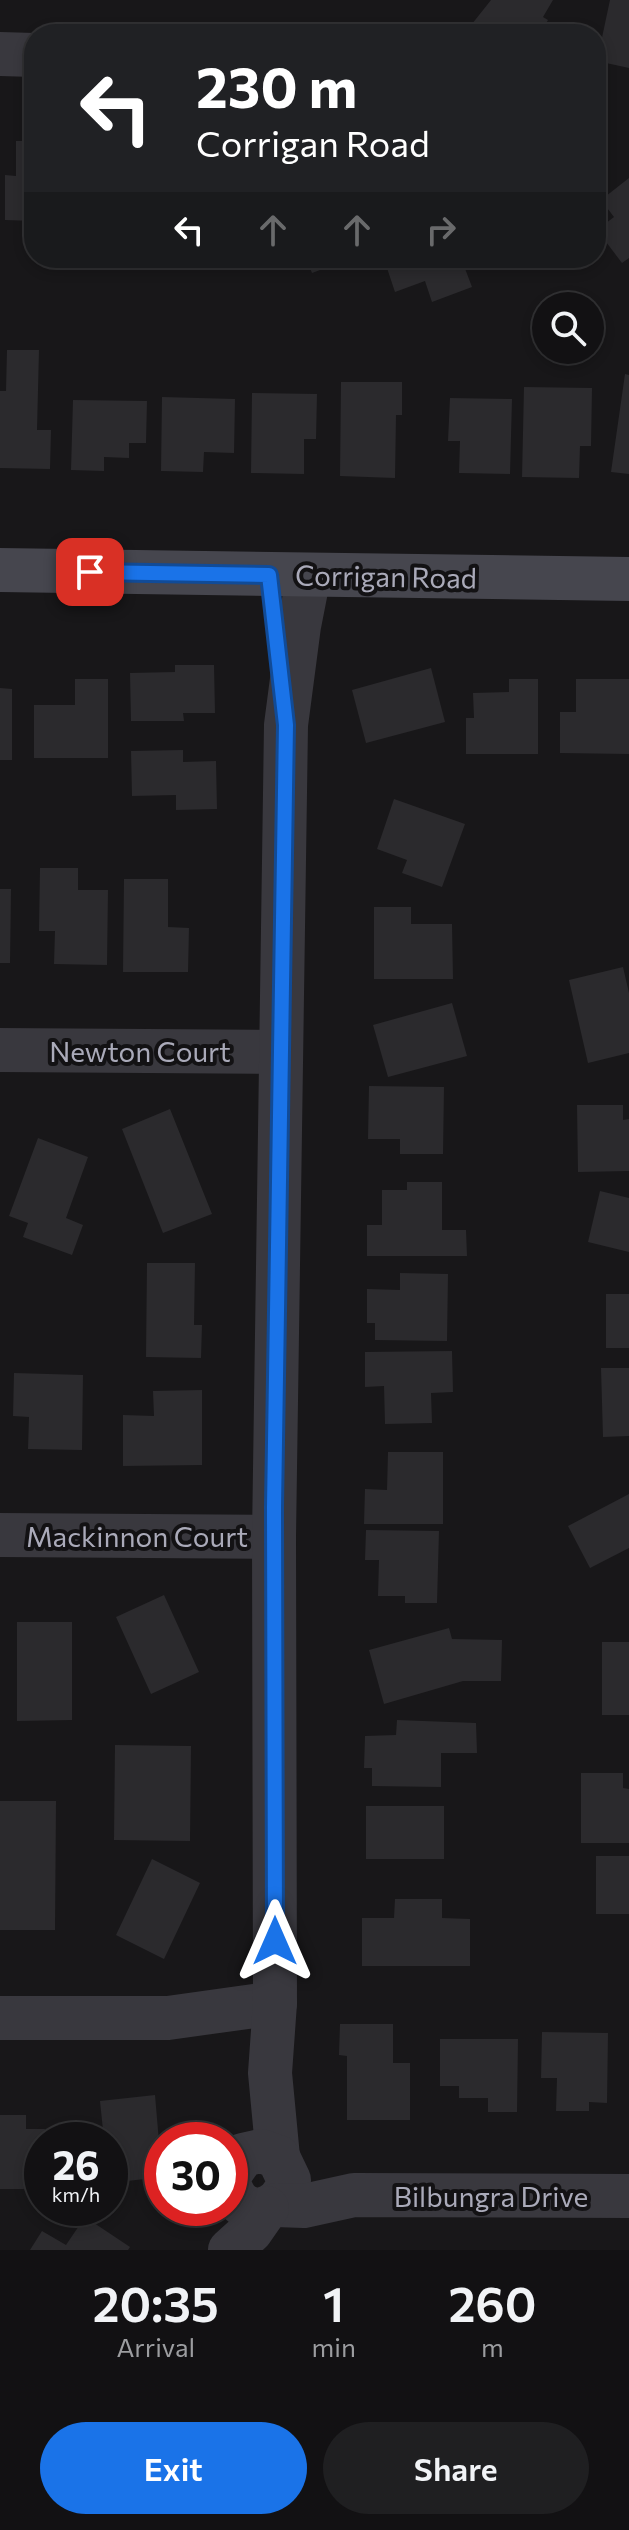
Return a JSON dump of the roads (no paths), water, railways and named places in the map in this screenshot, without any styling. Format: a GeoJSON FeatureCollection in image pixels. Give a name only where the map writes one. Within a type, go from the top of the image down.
{"type":"FeatureCollection","features":[{"type":"Feature","properties":{"kind":"main road","name":"Corrigan Road"},"geometry":{"type":"LineString","coordinates":[[0,570],[629,579]]}},
{"type":"Feature","properties":{"kind":"street"},"geometry":{"type":"LineString","coordinates":[[0,54],[24,55]]}},
{"type":"Feature","properties":{"kind":"street"},"geometry":{"type":"LineString","coordinates":[[230,2250],[251,2231],[272,2038],[274,1537],[289,575]]}},
{"type":"Feature","properties":{"kind":"street","name":"Newton Court"},"geometry":{"type":"LineString","coordinates":[[0,1050],[280,1052]]}},
{"type":"Feature","properties":{"kind":"street","name":"Mackinnon Court"},"geometry":{"type":"LineString","coordinates":[[0,1535],[274,1537]]}},
{"type":"Feature","properties":{"kind":"street"},"geometry":{"type":"LineString","coordinates":[[0,2018],[168,2018],[272,2038]]}},
{"type":"Feature","properties":{"kind":"street"},"geometry":{"type":"LineString","coordinates":[[218,2250],[256,2183]]}},
{"type":"Feature","properties":{"kind":"street","name":"Bilbungra Drive"},"geometry":{"type":"LineString","coordinates":[[256,2183],[354,2195],[629,2196]]}}]}
